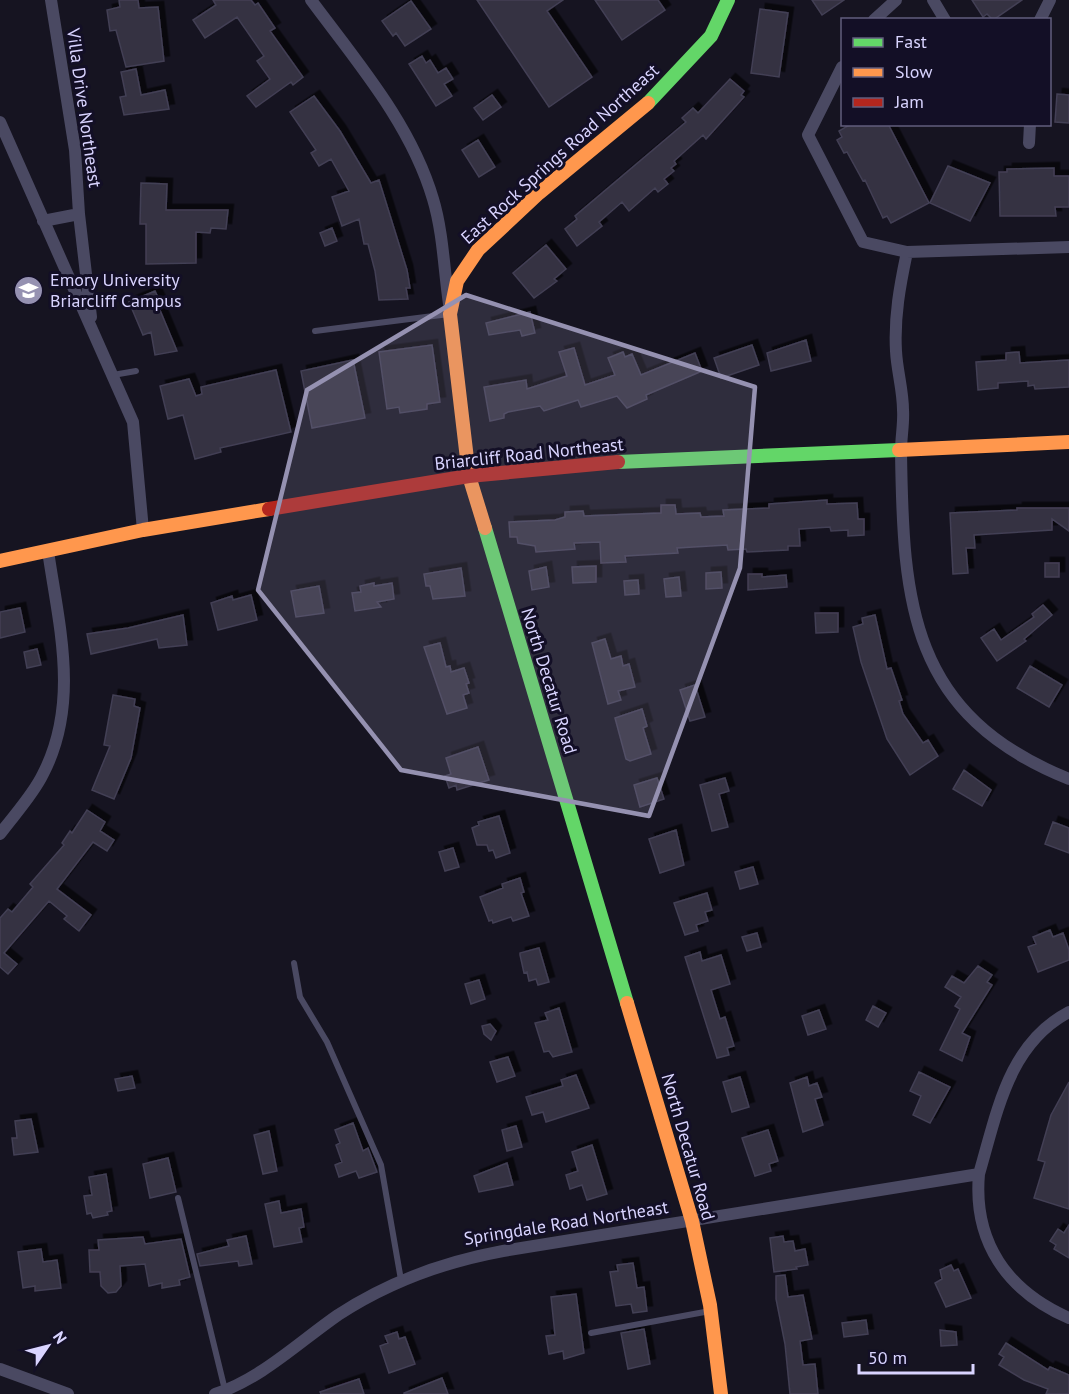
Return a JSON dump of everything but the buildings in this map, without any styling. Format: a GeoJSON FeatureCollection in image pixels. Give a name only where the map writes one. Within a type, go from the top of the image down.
{"type":"FeatureCollection","features":[{"type":"Feature","properties":{"kind":"main road","name":"East Rock Springs Road Northeast"},"geometry":{"type":"LineString","coordinates":[[450,314],[457,281],[478,250],[539,193],[647,104],[711,36],[728,0]]}},
{"type":"Feature","properties":{"kind":"main road","name":"North Decatur Road"},"geometry":{"type":"LineString","coordinates":[[450,314],[469,476],[692,1221],[710,1310],[721,1394]]}},
{"type":"Feature","properties":{"kind":"main road","name":"Briarcliff Road Northeast"},"geometry":{"type":"LineString","coordinates":[[0,561],[143,530],[469,476],[619,462],[1069,442]]}},
{"type":"Feature","properties":{"kind":"street","name":"Villa Drive Northeast"},"geometry":{"type":"LineString","coordinates":[[51,0],[75,150],[79,214],[93,329]]}},
{"type":"Feature","properties":{"kind":"street","name":"North Decatur Road"},"geometry":{"type":"LineString","coordinates":[[311,0],[373,84],[418,158],[434,201],[450,314]]}},
{"type":"Feature","properties":{"kind":"street"},"geometry":{"type":"LineString","coordinates":[[876,18],[896,0]]}},
{"type":"Feature","properties":{"kind":"street"},"geometry":{"type":"LineString","coordinates":[[933,0],[944,18]]}},
{"type":"Feature","properties":{"kind":"street"},"geometry":{"type":"LineString","coordinates":[[1041,18],[1050,0]]}},
{"type":"Feature","properties":{"kind":"street"},"geometry":{"type":"LineString","coordinates":[[841,71],[808,135],[863,242],[907,252],[1069,247]]}},
{"type":"Feature","properties":{"kind":"street"},"geometry":{"type":"LineString","coordinates":[[0,122],[133,422],[137,440],[143,530]]}},
{"type":"Feature","properties":{"kind":"street"},"geometry":{"type":"LineString","coordinates":[[1029,142],[1030,126]]}},
{"type":"Feature","properties":{"kind":"street"},"geometry":{"type":"LineString","coordinates":[[43,221],[79,214]]}},
{"type":"Feature","properties":{"kind":"street"},"geometry":{"type":"LineString","coordinates":[[907,252],[896,326],[896,354],[902,378],[901,450],[908,576],[915,612],[929,656],[952,697],[984,732],[1007,748],[1069,779]]}},
{"type":"Feature","properties":{"kind":"street"},"geometry":{"type":"LineString","coordinates":[[0,834],[43,774],[64,715],[64,656],[48,551]]}},
{"type":"Feature","properties":{"kind":"street"},"geometry":{"type":"LineString","coordinates":[[1069,1012],[1046,1026],[1028,1045],[1016,1064],[1005,1088],[979,1174],[978,1207],[986,1239],[999,1263],[1027,1293],[1069,1318]]}},
{"type":"Feature","properties":{"kind":"street","name":"Springdale Road Northeast"},"geometry":{"type":"LineString","coordinates":[[220,1392],[270,1365],[363,1300],[401,1280],[468,1257],[979,1174]]}},
{"type":"Feature","properties":{"kind":"street"},"geometry":{"type":"LineString","coordinates":[[0,1369],[68,1394]]}},
{"type":"Feature","properties":{"kind":"lane"},"geometry":{"type":"LineString","coordinates":[[315,332],[450,314]]}},
{"type":"Feature","properties":{"kind":"lane"},"geometry":{"type":"LineString","coordinates":[[113,375],[136,371]]}},
{"type":"Feature","properties":{"kind":"lane"},"geometry":{"type":"LineString","coordinates":[[294,963],[300,998],[327,1042],[381,1165],[401,1280]]}},
{"type":"Feature","properties":{"kind":"lane"},"geometry":{"type":"LineString","coordinates":[[178,1198],[220,1392]]}},
{"type":"Feature","properties":{"kind":"lane"},"geometry":{"type":"LineString","coordinates":[[591,1333],[710,1310]]}},
{"type":"Feature","properties":{"kind":"highlighted area"},"geometry":{"type":"Polygon","coordinates":[[[466,295],[755,387],[740,568],[649,816],[401,770],[258,590],[307,390],[466,295]]]}},
{"type":"Feature","properties":{"kind":"traffic: fast"},"geometry":{"type":"LineString","coordinates":[[648,103],[711,36],[728,0]]}},
{"type":"Feature","properties":{"kind":"traffic: fast"},"geometry":{"type":"LineString","coordinates":[[618,462],[899,450]]}},
{"type":"Feature","properties":{"kind":"traffic: fast"},"geometry":{"type":"LineString","coordinates":[[485,528],[627,1003]]}},
{"type":"Feature","properties":{"kind":"traffic: slow"},"geometry":{"type":"LineString","coordinates":[[485,528],[469,476],[450,314],[457,281],[478,250],[539,193],[648,103]]}},
{"type":"Feature","properties":{"kind":"traffic: slow"},"geometry":{"type":"LineString","coordinates":[[899,450],[1069,442]]}},
{"type":"Feature","properties":{"kind":"traffic: slow"},"geometry":{"type":"LineString","coordinates":[[0,561],[143,530],[269,509]]}},
{"type":"Feature","properties":{"kind":"traffic: slow"},"geometry":{"type":"LineString","coordinates":[[627,1003],[692,1221],[710,1305],[721,1394]]}},
{"type":"Feature","properties":{"kind":"traffic: jam"},"geometry":{"type":"LineString","coordinates":[[269,509],[469,476],[618,462]]}},
{"type":"Feature","properties":{"kind":"place","name":"Emory University Briarcliff Campus"},"geometry":{"type":"Point","coordinates":[29,290]}}]}
